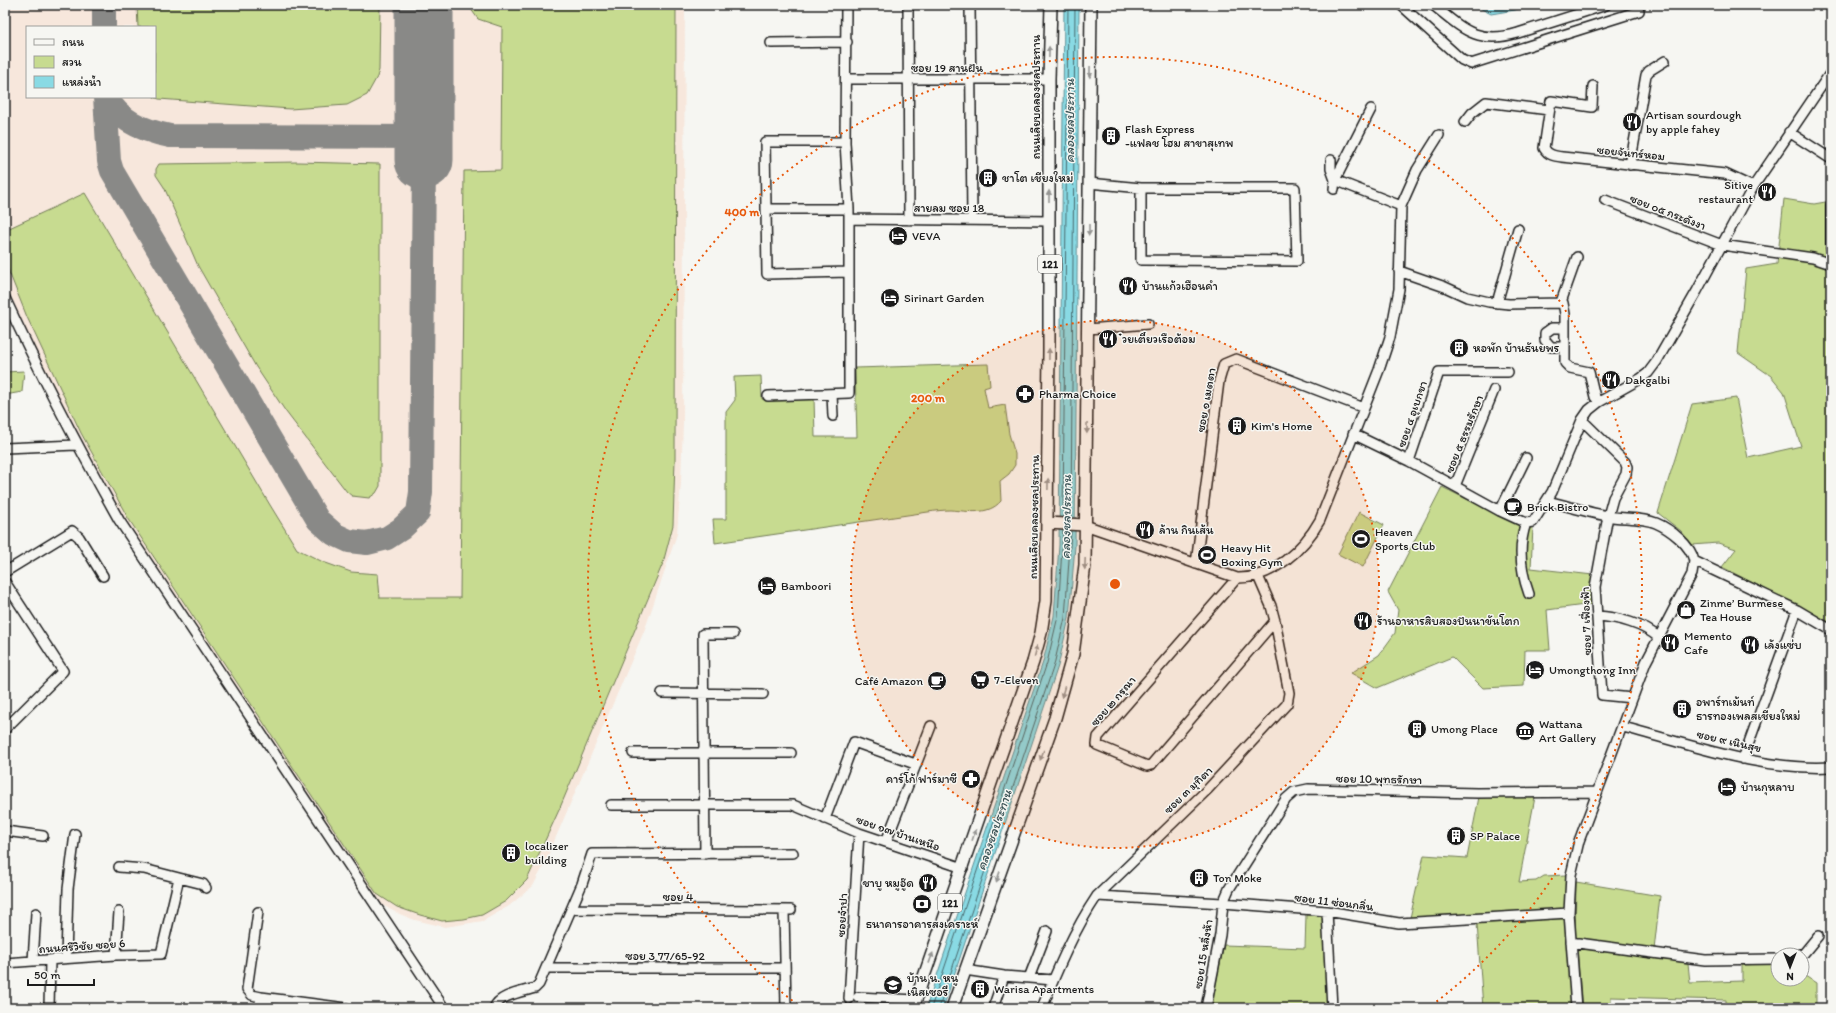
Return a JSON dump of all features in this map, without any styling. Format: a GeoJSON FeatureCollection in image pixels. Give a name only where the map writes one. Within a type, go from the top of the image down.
{"type":"FeatureCollection","features":[{"type":"Feature","properties":{"kind":"main road","name":"ถนนเลียบคลองชลประทาน"},"geometry":{"type":"LineString","coordinates":[[915,1004],[1033,662],[1041,633],[1046,601],[1052,524],[1049,221],[1050,5]]}},
{"type":"Feature","properties":{"kind":"main road"},"geometry":{"type":"LineString","coordinates":[[952,1008],[1055,718],[1073,654],[1083,592],[1085,566],[1082,525],[1088,329],[1091,5]]}},
{"type":"Feature","properties":{"kind":"main road"},"geometry":{"type":"LineString","coordinates":[[1052,524],[1082,525]]}},
{"type":"Feature","properties":{"kind":"street"},"geometry":{"type":"LineString","coordinates":[[768,396],[850,393],[849,209],[846,142],[846,5]]}},
{"type":"Feature","properties":{"kind":"street"},"geometry":{"type":"LineString","coordinates":[[908,5],[909,220]]}},
{"type":"Feature","properties":{"kind":"street"},"geometry":{"type":"LineString","coordinates":[[970,5],[972,220]]}},
{"type":"Feature","properties":{"kind":"street"},"geometry":{"type":"LineString","coordinates":[[1401,5],[1462,60],[1471,64],[1639,11]]}},
{"type":"Feature","properties":{"kind":"street"},"geometry":{"type":"LineString","coordinates":[[1433,5],[1462,28],[1475,35],[1490,38],[1504,37],[1606,5]]}},
{"type":"Feature","properties":{"kind":"street"},"geometry":{"type":"LineString","coordinates":[[771,43],[847,42]]}},
{"type":"Feature","properties":{"kind":"street"},"geometry":{"type":"LineString","coordinates":[[1630,165],[1646,75],[1649,71],[1665,61]]}},
{"type":"Feature","properties":{"kind":"street"},"geometry":{"type":"LineString","coordinates":[[1353,434],[1409,461],[1526,524],[1533,522],[1548,501],[1582,420],[1589,410],[1599,402],[1648,373],[1661,354],[1753,187],[1831,72]]}},
{"type":"Feature","properties":{"kind":"street","name":"ซอย 19 สานฝัน"},"geometry":{"type":"LineString","coordinates":[[846,79],[1049,79]]}},
{"type":"Feature","properties":{"kind":"street"},"geometry":{"type":"LineString","coordinates":[[1465,122],[1472,112],[1486,102],[1549,110],[1551,101],[1592,107],[1593,86]]}},
{"type":"Feature","properties":{"kind":"street"},"geometry":{"type":"LineString","coordinates":[[1334,189],[1335,180],[1372,109]]}},
{"type":"Feature","properties":{"kind":"street","name":"ซอยจันทร์หอม"},"geometry":{"type":"LineString","coordinates":[[1549,110],[1544,148],[1552,155],[1630,165],[1725,174],[1753,187]]}},
{"type":"Feature","properties":{"kind":"street"},"geometry":{"type":"LineString","coordinates":[[1789,132],[1831,159]]}},
{"type":"Feature","properties":{"kind":"street"},"geometry":{"type":"LineString","coordinates":[[1082,525],[1237,578],[1258,576],[1280,564],[1304,542],[1313,532],[1320,520],[1390,337],[1396,310],[1399,271],[1400,206],[1417,170],[1439,135]]}},
{"type":"Feature","properties":{"kind":"street"},"geometry":{"type":"LineString","coordinates":[[846,142],[765,142],[767,274],[849,272]]}},
{"type":"Feature","properties":{"kind":"street"},"geometry":{"type":"LineString","coordinates":[[1331,160],[1331,169],[1335,180],[1400,206]]}},
{"type":"Feature","properties":{"kind":"street"},"geometry":{"type":"LineString","coordinates":[[1089,183],[1141,188],[1295,188],[1297,261],[1141,260],[1141,188]]}},
{"type":"Feature","properties":{"kind":"street","name":"ซอย ๐๕ กระดังงา"},"geometry":{"type":"LineString","coordinates":[[1605,200],[1722,245],[1813,258],[1831,264]]}},
{"type":"Feature","properties":{"kind":"street"},"geometry":{"type":"LineString","coordinates":[[1831,205],[1831,248]]}},
{"type":"Feature","properties":{"kind":"street"},"geometry":{"type":"LineString","coordinates":[[767,209],[849,209]]}},
{"type":"Feature","properties":{"kind":"street","name":"สายลม ซอย 18"},"geometry":{"type":"LineString","coordinates":[[849,219],[1049,221]]}},
{"type":"Feature","properties":{"kind":"street"},"geometry":{"type":"LineString","coordinates":[[1497,303],[1518,229]]}},
{"type":"Feature","properties":{"kind":"street"},"geometry":{"type":"LineString","coordinates":[[1561,302],[1577,256]]}},
{"type":"Feature","properties":{"kind":"street"},"geometry":{"type":"LineString","coordinates":[[1399,271],[1445,287],[1467,297],[1497,303],[1561,302],[1565,306],[1565,363],[1567,366],[1589,372],[1595,397],[1599,402]]}},
{"type":"Feature","properties":{"kind":"street"},"geometry":{"type":"LineString","coordinates":[[5,298],[34,361],[76,445],[119,520],[441,1005]]}},
{"type":"Feature","properties":{"kind":"street"},"geometry":{"type":"LineString","coordinates":[[1088,329],[1148,324]]}},
{"type":"Feature","properties":{"kind":"street"},"geometry":{"type":"LineString","coordinates":[[1565,328],[1552,328],[1545,333],[1545,340],[1551,347],[1565,347]]}},
{"type":"Feature","properties":{"kind":"street","name":"ซอย ๑ เมตตา"},"geometry":{"type":"LineString","coordinates":[[1196,564],[1219,381],[1224,364],[1236,359],[1364,408]]}},
{"type":"Feature","properties":{"kind":"street","name":"ซอย ๔ อุเบกขา"},"geometry":{"type":"LineString","coordinates":[[1409,461],[1439,372],[1508,372]]}},
{"type":"Feature","properties":{"kind":"street","name":"ซอย ๕ ธรรมรักษา"},"geometry":{"type":"LineString","coordinates":[[1455,486],[1494,390]]}},
{"type":"Feature","properties":{"kind":"street"},"geometry":{"type":"LineString","coordinates":[[832,394],[833,416]]}},
{"type":"Feature","properties":{"kind":"street","name":"ซอย 7 เฟื่องฟ้า"},"geometry":{"type":"LineString","coordinates":[[1582,420],[1625,462],[1627,467],[1626,474],[1613,498],[1608,516],[1595,587],[1602,695],[1632,698]]}},
{"type":"Feature","properties":{"kind":"street"},"geometry":{"type":"LineString","coordinates":[[5,448],[76,445]]}},
{"type":"Feature","properties":{"kind":"street"},"geometry":{"type":"LineString","coordinates":[[1500,511],[1526,458]]}},
{"type":"Feature","properties":{"kind":"street"},"geometry":{"type":"LineString","coordinates":[[1548,501],[1608,516],[1655,523],[1679,539],[1694,559],[1796,610],[1831,630]]}},
{"type":"Feature","properties":{"kind":"street"},"geometry":{"type":"LineString","coordinates":[[1526,524],[1522,536],[1521,549],[1524,581],[1529,594]]}},
{"type":"Feature","properties":{"kind":"street"},"geometry":{"type":"LineString","coordinates":[[5,572],[72,532],[79,537],[103,576]]}},
{"type":"Feature","properties":{"kind":"street"},"geometry":{"type":"LineString","coordinates":[[1576,1008],[1569,913],[1571,876],[1579,841],[1623,727],[1646,662],[1692,574],[1694,559]]}},
{"type":"Feature","properties":{"kind":"street","name":"ซอย ๓ มุทิตา"},"geometry":{"type":"LineString","coordinates":[[1042,1008],[1053,980],[1085,914],[1097,896],[1208,788],[1287,704],[1289,693],[1275,621],[1271,606],[1258,576]]}},
{"type":"Feature","properties":{"kind":"street","name":"ซอย ๒ กรุณา"},"geometry":{"type":"LineString","coordinates":[[1237,578],[1098,737],[1098,745],[1146,766],[1151,765],[1275,621]]}},
{"type":"Feature","properties":{"kind":"street"},"geometry":{"type":"LineString","coordinates":[[5,582],[63,670],[5,729]]}},
{"type":"Feature","properties":{"kind":"street"},"geometry":{"type":"LineString","coordinates":[[1743,759],[1796,610]]}},
{"type":"Feature","properties":{"kind":"street"},"geometry":{"type":"LineString","coordinates":[[1597,616],[1611,617],[1651,630],[1659,638]]}},
{"type":"Feature","properties":{"kind":"street"},"geometry":{"type":"LineString","coordinates":[[705,854],[704,634],[733,634]]}},
{"type":"Feature","properties":{"kind":"street"},"geometry":{"type":"LineString","coordinates":[[662,693],[763,694]]}},
{"type":"Feature","properties":{"kind":"street"},"geometry":{"type":"LineString","coordinates":[[886,842],[931,726]]}},
{"type":"Feature","properties":{"kind":"street","name":"ซอย ๙ เนินสุข"},"geometry":{"type":"LineString","coordinates":[[1623,727],[1743,759],[1814,768],[1831,767]]}},
{"type":"Feature","properties":{"kind":"street"},"geometry":{"type":"LineString","coordinates":[[825,819],[854,742],[916,764]]}},
{"type":"Feature","properties":{"kind":"street"},"geometry":{"type":"LineString","coordinates":[[633,753],[791,753]]}},
{"type":"Feature","properties":{"kind":"street","name":"ซอย 10 พุทธรักษา"},"geometry":{"type":"LineString","coordinates":[[1223,903],[1229,889],[1286,799],[1294,792],[1308,789],[1477,793],[1597,792]]}},
{"type":"Feature","properties":{"kind":"street","name":"ซอย ๑๗ บ้านเหนือ"},"geometry":{"type":"LineString","coordinates":[[611,806],[793,806],[859,833],[963,868]]}},
{"type":"Feature","properties":{"kind":"street"},"geometry":{"type":"LineString","coordinates":[[5,831],[43,836]]}},
{"type":"Feature","properties":{"kind":"street","name":"ซอยจำปา"},"geometry":{"type":"LineString","coordinates":[[859,833],[854,998],[915,1004]]}},
{"type":"Feature","properties":{"kind":"street"},"geometry":{"type":"LineString","coordinates":[[66,958],[68,889],[75,834]]}},
{"type":"Feature","properties":{"kind":"street"},"geometry":{"type":"LineString","coordinates":[[494,1008],[496,1003],[502,999],[535,988],[539,984],[572,909],[592,854],[793,853]]}},
{"type":"Feature","properties":{"kind":"street"},"geometry":{"type":"LineString","coordinates":[[119,867],[144,869],[203,884],[206,888]]}},
{"type":"Feature","properties":{"kind":"street","name":"ถนนศรีวิชัย ซอย 6"},"geometry":{"type":"LineString","coordinates":[[5,963],[116,955],[161,954],[178,878]]}},
{"type":"Feature","properties":{"kind":"street","name":"ซอย 11 ซ่อนกลิ่น"},"geometry":{"type":"LineString","coordinates":[[1097,896],[1223,903],[1327,911],[1399,923],[1569,913]]}},
{"type":"Feature","properties":{"kind":"street","name":"ซอย 15 หลิ่งห้า"},"geometry":{"type":"LineString","coordinates":[[1206,1008],[1220,935],[1223,903]]}},
{"type":"Feature","properties":{"kind":"street","name":"ซอย 4"},"geometry":{"type":"LineString","coordinates":[[572,909],[788,910],[784,968]]}},
{"type":"Feature","properties":{"kind":"street"},"geometry":{"type":"LineString","coordinates":[[1327,911],[1332,1008]]}},
{"type":"Feature","properties":{"kind":"street"},"geometry":{"type":"LineString","coordinates":[[116,955],[119,912]]}},
{"type":"Feature","properties":{"kind":"street"},"geometry":{"type":"LineString","coordinates":[[258,912],[247,989],[252,995],[346,1008]]}},
{"type":"Feature","properties":{"kind":"street"},"geometry":{"type":"LineString","coordinates":[[34,961],[36,913]]}},
{"type":"Feature","properties":{"kind":"street"},"geometry":{"type":"LineString","coordinates":[[1029,978],[1047,931]]}},
{"type":"Feature","properties":{"kind":"street"},"geometry":{"type":"LineString","coordinates":[[1809,947],[1818,936]]}},
{"type":"Feature","properties":{"kind":"street"},"geometry":{"type":"LineString","coordinates":[[1571,942],[1705,960],[1770,959]]}},
{"type":"Feature","properties":{"kind":"street"},"geometry":{"type":"LineString","coordinates":[[49,1008],[50,960]]}},
{"type":"Feature","properties":{"kind":"street","name":"ซอย 3 77/65-92"},"geometry":{"type":"LineString","coordinates":[[546,968],[784,968]]}},
{"type":"Feature","properties":{"kind":"street"},"geometry":{"type":"LineString","coordinates":[[784,968],[786,1008]]}},
{"type":"Feature","properties":{"kind":"street"},"geometry":{"type":"LineString","coordinates":[[965,970],[1004,976],[1053,980]]}},
{"type":"Feature","properties":{"kind":"street"},"geometry":{"type":"LineString","coordinates":[[994,1008],[1004,976]]}},
{"type":"Feature","properties":{"kind":"street"},"geometry":{"type":"LineString","coordinates":[[259,1008],[262,997]]}},
{"type":"Feature","properties":{"kind":"shaded area"},"geometry":{"type":"Polygon","coordinates":[[[5,5],[685,5],[683,422],[681,483],[677,534],[645,629],[544,865],[533,886],[509,906],[483,921],[445,927],[415,920],[382,905],[123,520],[56,395],[5,284],[5,5]]]}},
{"type":"Feature","properties":{"kind":"green space"},"geometry":{"type":"Polygon","coordinates":[[[137,5],[380,5],[379,70],[377,77],[367,95],[347,105],[290,109],[159,99],[156,98],[156,26],[138,26],[137,5]]]}},
{"type":"Feature","properties":{"kind":"green space"},"geometry":{"type":"Polygon","coordinates":[[[468,5],[676,5],[675,460],[673,525],[663,563],[559,810],[527,880],[506,901],[482,915],[464,919],[442,921],[397,907],[377,894],[128,518],[81,433],[27,317],[5,262],[5,230],[85,193],[297,549],[323,562],[351,572],[378,574],[380,598],[460,598],[464,171],[501,170],[502,27],[478,19],[468,5]]]}},
{"type":"Feature","properties":{"kind":"green space"},"geometry":{"type":"Polygon","coordinates":[[[298,162],[380,164],[380,486],[376,493],[369,498],[352,496],[347,492],[286,412],[256,367],[198,266],[164,187],[156,175],[156,169],[159,164],[298,162]]]}},
{"type":"Feature","properties":{"kind":"green space"},"geometry":{"type":"Polygon","coordinates":[[[1784,199],[1814,204],[1831,201],[1831,623],[1722,567],[1736,549],[1718,543],[1692,545],[1681,531],[1658,513],[1692,404],[1736,398],[1748,458],[1801,446],[1784,392],[1771,376],[1738,353],[1746,269],[1777,264],[1784,199]]]}},
{"type":"Feature","properties":{"kind":"green space"},"geometry":{"type":"Polygon","coordinates":[[[988,364],[990,386],[984,388],[988,408],[1005,405],[1009,434],[1015,454],[1015,465],[1009,474],[1000,481],[1001,501],[996,506],[977,512],[950,510],[936,511],[715,543],[713,519],[726,519],[726,412],[735,400],[734,377],[761,376],[762,399],[814,398],[815,437],[857,437],[855,368],[988,364]]]}},
{"type":"Feature","properties":{"kind":"green space"},"geometry":{"type":"Polygon","coordinates":[[[24,371],[22,392],[5,395],[5,372],[24,371]]]}},
{"type":"Feature","properties":{"kind":"green space"},"geometry":{"type":"Polygon","coordinates":[[[1442,487],[1509,520],[1533,527],[1531,568],[1593,575],[1592,604],[1547,610],[1550,650],[1525,650],[1524,686],[1483,688],[1452,657],[1377,688],[1351,673],[1379,655],[1395,633],[1398,610],[1388,592],[1442,487]]]}},
{"type":"Feature","properties":{"kind":"green space","name":"Heaven Sports Club"},"geometry":{"type":"Polygon","coordinates":[[[1359,512],[1384,525],[1363,567],[1338,554],[1359,512]]]}},
{"type":"Feature","properties":{"kind":"green space"},"geometry":{"type":"Polygon","coordinates":[[[1479,797],[1535,797],[1519,882],[1536,881],[1544,876],[1566,875],[1566,910],[1410,918],[1424,855],[1467,858],[1479,797]]]}},
{"type":"Feature","properties":{"kind":"green space"},"geometry":{"type":"Polygon","coordinates":[[[1576,882],[1660,896],[1654,950],[1575,939],[1576,882]]]}},
{"type":"Feature","properties":{"kind":"green space"},"geometry":{"type":"Polygon","coordinates":[[[1306,915],[1324,915],[1328,1008],[1211,1006],[1224,945],[1305,948],[1306,915]]]}},
{"type":"Feature","properties":{"kind":"green space"},"geometry":{"type":"Polygon","coordinates":[[[1565,917],[1572,1008],[1483,1008],[1477,923],[1565,917]]]}},
{"type":"Feature","properties":{"kind":"green space"},"geometry":{"type":"Polygon","coordinates":[[[1577,948],[1688,963],[1690,983],[1742,981],[1742,965],[1770,963],[1770,987],[1810,987],[1810,979],[1816,983],[1816,1008],[1726,1008],[1726,1000],[1611,997],[1611,1008],[1582,1008],[1577,948]]]}},
{"type":"Feature","properties":{"kind":"water","name":"คลองชลประทาน"},"geometry":{"type":"Polygon","coordinates":[[[1064,5],[1079,5],[1075,546],[1069,618],[1058,666],[943,1008],[926,1008],[1043,662],[1054,616],[1059,545],[1064,5]]]}},
{"type":"Feature","properties":{"kind":"water"},"geometry":{"type":"Polygon","coordinates":[[[1474,5],[1529,5],[1515,10],[1491,14],[1474,5]]]}},
{"type":"Feature","properties":{"kind":"taxiway"},"geometry":{"type":"LineString","coordinates":[[104,5],[104,26]]}},
{"type":"Feature","properties":{"kind":"taxiway"},"geometry":{"type":"LineString","coordinates":[[423,5],[424,13]]}},
{"type":"Feature","properties":{"kind":"taxiway"},"geometry":{"type":"LineString","coordinates":[[105,98],[109,161],[112,171],[318,520],[334,534],[349,541],[367,543],[387,538],[401,529],[418,513],[421,492],[424,160]]}},
{"type":"Feature","properties":{"kind":"taxiway"},"geometry":{"type":"LineString","coordinates":[[108,98],[118,113],[133,124],[170,136],[424,137]]}},
{"type":"Feature","properties":{"kind":"runway"},"geometry":{"type":"LineString","coordinates":[[424,5],[424,160]]}},
{"type":"Feature","properties":{"kind":"place","name":"Artisan sourdough by apple fahey"},"geometry":{"type":"Point","coordinates":[1632,122]}},
{"type":"Feature","properties":{"kind":"place","name":"Flash Express -แฟลช โฮม สาขาสุเทพ"},"geometry":{"type":"Point","coordinates":[1111,136]}},
{"type":"Feature","properties":{"kind":"place","name":"ชาโต เชียงใหม่"},"geometry":{"type":"Point","coordinates":[988,178]}},
{"type":"Feature","properties":{"kind":"place","name":"Sitive restaurant"},"geometry":{"type":"Point","coordinates":[1767,192]}},
{"type":"Feature","properties":{"kind":"place","name":"VEVA"},"geometry":{"type":"Point","coordinates":[898,236]}},
{"type":"Feature","properties":{"kind":"place","name":"บ้านแก้วเฮือนคำ"},"geometry":{"type":"Point","coordinates":[1128,286]}},
{"type":"Feature","properties":{"kind":"place","name":"Sirinart Garden"},"geometry":{"type":"Point","coordinates":[890,298]}},
{"type":"Feature","properties":{"kind":"place","name":"๋วยเตี๋ยวเรือต้อม"},"geometry":{"type":"Point","coordinates":[1108,339]}},
{"type":"Feature","properties":{"kind":"place","name":"หอพัก บ้านธันยพร"},"geometry":{"type":"Point","coordinates":[1459,348]}},
{"type":"Feature","properties":{"kind":"place","name":"Dakgalbi"},"geometry":{"type":"Point","coordinates":[1611,380]}},
{"type":"Feature","properties":{"kind":"place","name":"Pharma Choice"},"geometry":{"type":"Point","coordinates":[1025,394]}},
{"type":"Feature","properties":{"kind":"place","name":"Kim's Home"},"geometry":{"type":"Point","coordinates":[1237,426]}},
{"type":"Feature","properties":{"kind":"place","name":"Brick Bistro"},"geometry":{"type":"Point","coordinates":[1513,507]}},
{"type":"Feature","properties":{"kind":"place","name":"ล้าน กินเส้น"},"geometry":{"type":"Point","coordinates":[1145,530]}},
{"type":"Feature","properties":{"kind":"place","name":"Heaven Sports Club"},"geometry":{"type":"Point","coordinates":[1361,539]}},
{"type":"Feature","properties":{"kind":"place","name":"Heavy Hit Boxing Gym"},"geometry":{"type":"Point","coordinates":[1207,555]}},
{"type":"Feature","properties":{"kind":"place","name":"Bamboori"},"geometry":{"type":"Point","coordinates":[767,586]}},
{"type":"Feature","properties":{"kind":"place","name":"Zinme’ Burmese Tea House"},"geometry":{"type":"Point","coordinates":[1686,610]}},
{"type":"Feature","properties":{"kind":"place","name":"ร้านอาหารสิบสองปันนาขันโตก"},"geometry":{"type":"Point","coordinates":[1363,621]}},
{"type":"Feature","properties":{"kind":"place","name":"Memento Cafe"},"geometry":{"type":"Point","coordinates":[1670,643]}},
{"type":"Feature","properties":{"kind":"place","name":"เล้งแซ่บ"},"geometry":{"type":"Point","coordinates":[1750,645]}},
{"type":"Feature","properties":{"kind":"place","name":"Umongthong Inn"},"geometry":{"type":"Point","coordinates":[1535,670]}},
{"type":"Feature","properties":{"kind":"place","name":"7-Eleven"},"geometry":{"type":"Point","coordinates":[980,680]}},
{"type":"Feature","properties":{"kind":"place","name":"Café Amazon"},"geometry":{"type":"Point","coordinates":[937,681]}},
{"type":"Feature","properties":{"kind":"place","name":"อพาร์ทเม้นท์ ธารทองเพลสเชียงใหม่"},"geometry":{"type":"Point","coordinates":[1682,709]}},
{"type":"Feature","properties":{"kind":"place","name":"Umong Place"},"geometry":{"type":"Point","coordinates":[1417,729]}},
{"type":"Feature","properties":{"kind":"place","name":"Wattana Art Gallery"},"geometry":{"type":"Point","coordinates":[1525,731]}},
{"type":"Feature","properties":{"kind":"place","name":"คาร์โก้ ฟาร์มาซี"},"geometry":{"type":"Point","coordinates":[971,779]}},
{"type":"Feature","properties":{"kind":"place","name":"บ้านกุหลาบ"},"geometry":{"type":"Point","coordinates":[1727,787]}},
{"type":"Feature","properties":{"kind":"place","name":"SP Palace"},"geometry":{"type":"Point","coordinates":[1456,836]}},
{"type":"Feature","properties":{"kind":"place","name":"localizer building"},"geometry":{"type":"Point","coordinates":[511,853]}},
{"type":"Feature","properties":{"kind":"place","name":"Ton Moke"},"geometry":{"type":"Point","coordinates":[1199,878]}},
{"type":"Feature","properties":{"kind":"place","name":"ชาบู หมูอู๊ด"},"geometry":{"type":"Point","coordinates":[928,883]}},
{"type":"Feature","properties":{"kind":"place","name":"ธนาคารอาคารสงเคราะห์"},"geometry":{"type":"Point","coordinates":[922,904]}},
{"type":"Feature","properties":{"kind":"place","name":"บ้าน น. หนู เนิสเซอรี่"},"geometry":{"type":"Point","coordinates":[893,985]}},
{"type":"Feature","properties":{"kind":"place","name":"Warisa Apartments"},"geometry":{"type":"Point","coordinates":[980,989]}}]}
